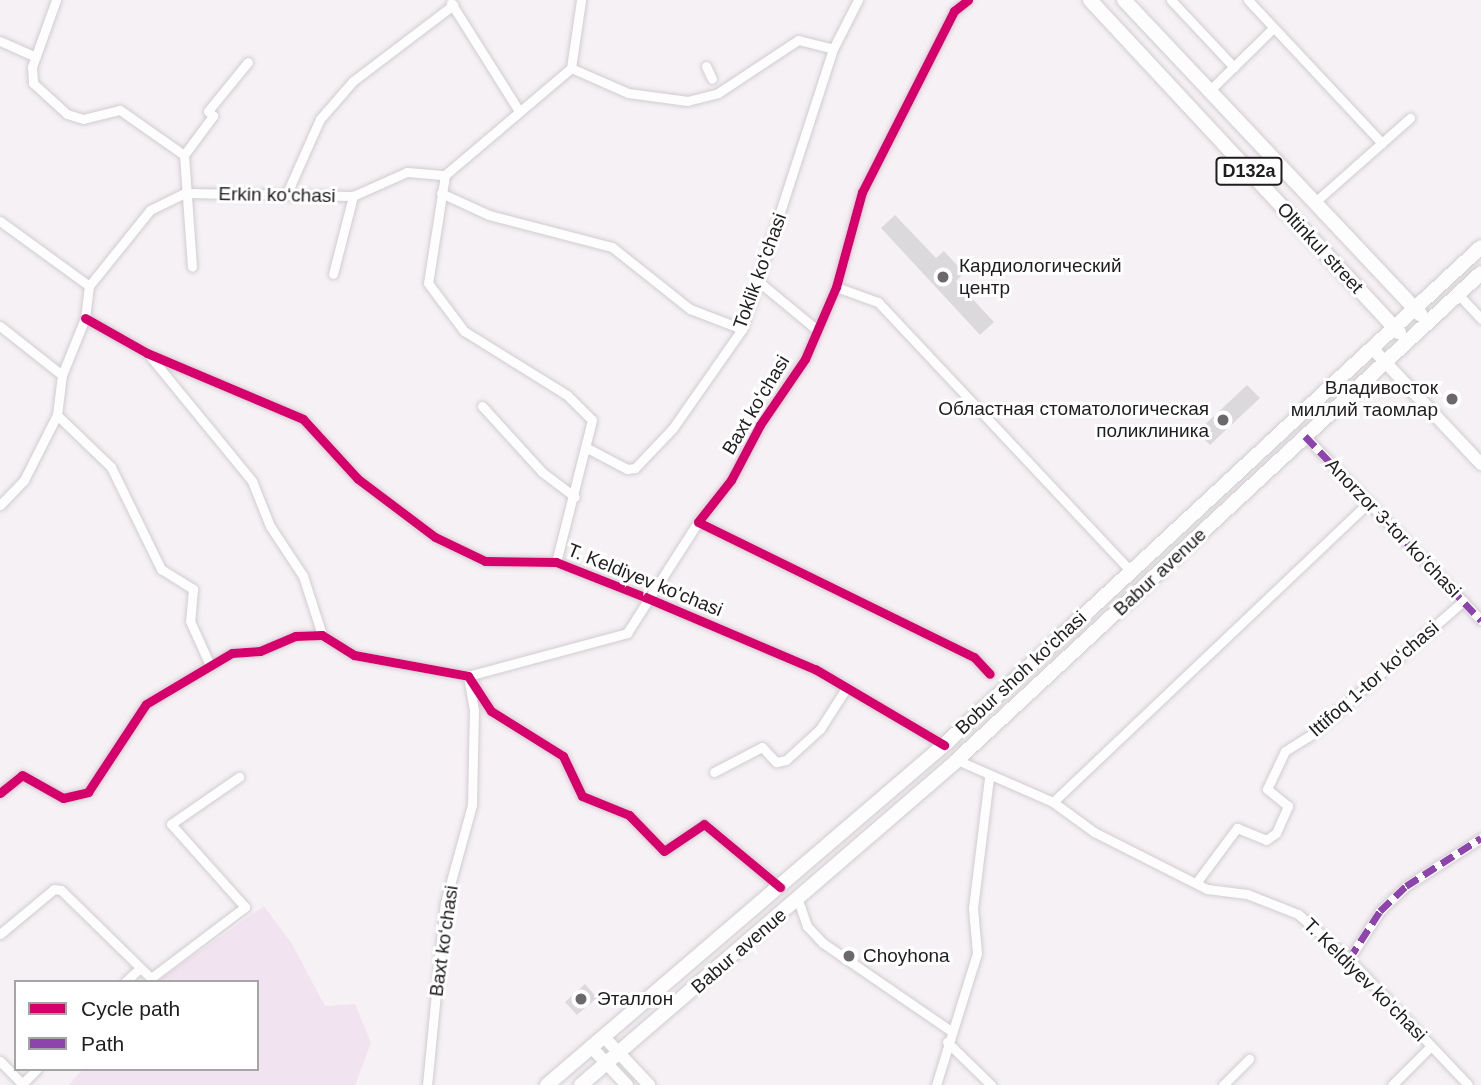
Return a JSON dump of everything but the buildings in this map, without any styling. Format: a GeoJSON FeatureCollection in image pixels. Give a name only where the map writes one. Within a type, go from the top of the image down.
{"type":"FeatureCollection","features":[{"type":"Feature","properties":{"kind":"main road","name":"Oltinkul street"},"geometry":{"type":"LineString","coordinates":[[1090,0],[1407,341]]}},
{"type":"Feature","properties":{"kind":"main road","name":"Oltinkul street"},"geometry":{"type":"LineString","coordinates":[[1126,1],[1428,323]]}},
{"type":"Feature","properties":{"kind":"main road","name":"Bobur shoh ko'chasi"},"geometry":{"type":"LineString","coordinates":[[547,1085],[944,745],[1481,247]]}},
{"type":"Feature","properties":{"kind":"main road","name":"Babur avenue"},"geometry":{"type":"LineString","coordinates":[[581,1085],[957,760],[1481,273]]}},
{"type":"Feature","properties":{"kind":"main road"},"geometry":{"type":"LineString","coordinates":[[1385,362],[1401,311],[1396,288]]}},
{"type":"Feature","properties":{"kind":"main road"},"geometry":{"type":"LineString","coordinates":[[1377,308],[1380,326],[1372,348],[1481,464]]}},
{"type":"Feature","properties":{"kind":"main road"},"geometry":{"type":"LineString","coordinates":[[604,1037],[649,1085]]}},
{"type":"Feature","properties":{"kind":"main road"},"geometry":{"type":"LineString","coordinates":[[592,1048],[627,1085]]}},
{"type":"Feature","properties":{"kind":"street"},"geometry":{"type":"LineString","coordinates":[[56,0],[36,57],[33,83],[55,107],[83,119],[120,110],[184,155]]}},
{"type":"Feature","properties":{"kind":"street"},"geometry":{"type":"LineString","coordinates":[[556,562],[589,449],[593,420],[581,406],[464,331],[428,283],[444,175],[517,108],[571,68],[581,0]]}},
{"type":"Feature","properties":{"kind":"street","name":"Toklik koʻchasi"},"geometry":{"type":"LineString","coordinates":[[589,449],[627,469],[635,468],[673,428],[742,329],[833,49],[858,0]]}},
{"type":"Feature","properties":{"kind":"street","name":"Baxt koʻchasi"},"geometry":{"type":"LineString","coordinates":[[427,1085],[445,903],[472,805],[474,710],[468,676],[608,642],[627,633],[645,597],[731,480],[817,330],[836,287],[862,192],[954,11],[968,0]]}},
{"type":"Feature","properties":{"kind":"street"},"geometry":{"type":"LineString","coordinates":[[1171,0],[1234,67]]}},
{"type":"Feature","properties":{"kind":"street"},"geometry":{"type":"LineString","coordinates":[[1248,0],[1382,143]]}},
{"type":"Feature","properties":{"kind":"street"},"geometry":{"type":"LineString","coordinates":[[287,193],[320,120],[353,81],[451,2],[517,108]]}},
{"type":"Feature","properties":{"kind":"street"},"geometry":{"type":"LineString","coordinates":[[1209,91],[1273,27]]}},
{"type":"Feature","properties":{"kind":"street"},"geometry":{"type":"LineString","coordinates":[[571,68],[659,100],[715,87],[798,40],[833,49]]}},
{"type":"Feature","properties":{"kind":"street"},"geometry":{"type":"LineString","coordinates":[[0,41],[36,57]]}},
{"type":"Feature","properties":{"kind":"street"},"geometry":{"type":"LineString","coordinates":[[192,267],[184,155],[213,116],[208,111],[248,62]]}},
{"type":"Feature","properties":{"kind":"street"},"geometry":{"type":"LineString","coordinates":[[706,66],[715,87]]}},
{"type":"Feature","properties":{"kind":"street"},"geometry":{"type":"LineString","coordinates":[[1315,202],[1410,118]]}},
{"type":"Feature","properties":{"kind":"street","name":"Erkin koʻchasi"},"geometry":{"type":"LineString","coordinates":[[89,286],[150,210],[185,193],[353,196],[407,172],[444,175]]}},
{"type":"Feature","properties":{"kind":"street"},"geometry":{"type":"LineString","coordinates":[[441,193],[489,215],[612,247],[691,309],[742,329]]}},
{"type":"Feature","properties":{"kind":"street"},"geometry":{"type":"LineString","coordinates":[[333,274],[353,196]]}},
{"type":"Feature","properties":{"kind":"street"},"geometry":{"type":"LineString","coordinates":[[0,221],[89,286],[85,318],[62,375],[57,415],[24,480],[0,505]]}},
{"type":"Feature","properties":{"kind":"street"},"geometry":{"type":"LineString","coordinates":[[759,282],[817,330]]}},
{"type":"Feature","properties":{"kind":"street"},"geometry":{"type":"LineString","coordinates":[[836,287],[877,302],[1130,571]]}},
{"type":"Feature","properties":{"kind":"street"},"geometry":{"type":"LineString","coordinates":[[1458,294],[1481,318]]}},
{"type":"Feature","properties":{"kind":"street","name":"T. Keldiyev ko'chasi"},"geometry":{"type":"LineString","coordinates":[[85,318],[147,353],[303,419],[358,479],[435,537],[485,561],[556,562],[645,597],[815,669],[845,690],[944,745]]}},
{"type":"Feature","properties":{"kind":"street"},"geometry":{"type":"LineString","coordinates":[[0,326],[62,375]]}},
{"type":"Feature","properties":{"kind":"street"},"geometry":{"type":"LineString","coordinates":[[147,353],[252,481],[270,526],[303,576],[322,635]]}},
{"type":"Feature","properties":{"kind":"street"},"geometry":{"type":"LineString","coordinates":[[482,407],[542,472],[575,497]]}},
{"type":"Feature","properties":{"kind":"street"},"geometry":{"type":"LineString","coordinates":[[57,415],[111,467],[160,569],[193,589],[190,621],[209,663]]}},
{"type":"Feature","properties":{"kind":"street","name":"Anorzor 3-tor koʻchasi"},"geometry":{"type":"LineString","coordinates":[[1305,436],[1481,620]]}},
{"type":"Feature","properties":{"kind":"street"},"geometry":{"type":"LineString","coordinates":[[1053,802],[1369,502]]}},
{"type":"Feature","properties":{"kind":"street"},"geometry":{"type":"LineString","coordinates":[[698,522],[974,657],[990,674]]}},
{"type":"Feature","properties":{"kind":"street","name":"Ittifoq 1-tor koʻchasi"},"geometry":{"type":"LineString","coordinates":[[1196,883],[1237,828],[1266,840],[1276,833],[1288,806],[1267,789],[1285,751],[1311,735],[1463,601]]}},
{"type":"Feature","properties":{"kind":"street"},"geometry":{"type":"LineString","coordinates":[[0,793],[22,775],[63,798],[88,792],[146,704],[209,663],[295,636],[322,635],[354,655],[468,676],[491,710],[563,755],[582,796],[629,815],[664,851],[704,824],[780,887]]}},
{"type":"Feature","properties":{"kind":"street"},"geometry":{"type":"LineString","coordinates":[[714,772],[762,747],[776,762],[786,760],[820,729],[845,690]]}},
{"type":"Feature","properties":{"kind":"street","name":"T. Keldiyev ko'chasi"},"geometry":{"type":"LineString","coordinates":[[957,760],[989,777],[1053,802],[1094,832],[1196,883],[1282,905],[1349,959],[1468,1085]]}},
{"type":"Feature","properties":{"kind":"street"},"geometry":{"type":"LineString","coordinates":[[0,934],[54,889],[61,890],[138,970],[151,978],[245,907],[171,824],[239,777]]}},
{"type":"Feature","properties":{"kind":"street"},"geometry":{"type":"LineString","coordinates":[[936,1085],[947,1042],[977,953],[973,908],[989,777]]}},
{"type":"Feature","properties":{"kind":"street"},"geometry":{"type":"LineString","coordinates":[[1349,959],[1399,892],[1481,838]]}},
{"type":"Feature","properties":{"kind":"street"},"geometry":{"type":"LineString","coordinates":[[798,900],[807,926],[823,943],[951,1031]]}},
{"type":"Feature","properties":{"kind":"street"},"geometry":{"type":"LineString","coordinates":[[127,980],[138,970]]}},
{"type":"Feature","properties":{"kind":"street"},"geometry":{"type":"LineString","coordinates":[[947,1042],[991,1085]]}},
{"type":"Feature","properties":{"kind":"street","name":"T. Keldiyev ko'chasi"},"geometry":{"type":"LineString","coordinates":[[1392,1085],[1431,1046]]}},
{"type":"Feature","properties":{"kind":"street"},"geometry":{"type":"LineString","coordinates":[[1223,1085],[1249,1059]]}},
{"type":"Feature","properties":{"kind":"street"},"geometry":{"type":"LineString","coordinates":[[0,1061],[23,1084],[35,1071]]}},
{"type":"Feature","properties":{"kind":"shaded area"},"geometry":{"type":"Polygon","coordinates":[[[264,906],[292,944],[325,1006],[355,1004],[371,1043],[355,1085],[69,1085],[81,1071],[259,1071],[259,980],[159,980],[264,906]]]}},
{"type":"Feature","properties":{"kind":"marked path"},"geometry":{"type":"LineString","coordinates":[[1305,436],[1481,620]]}},
{"type":"Feature","properties":{"kind":"marked path"},"geometry":{"type":"LineString","coordinates":[[1349,959],[1380,911],[1406,886],[1481,838]]}},
{"type":"Feature","properties":{"kind":"cycle path"},"geometry":{"type":"LineString","coordinates":[[968,0],[954,11],[862,192],[836,287],[805,359],[760,425],[731,480],[698,522],[974,657],[990,674]]}},
{"type":"Feature","properties":{"kind":"cycle path"},"geometry":{"type":"LineString","coordinates":[[85,318],[147,353],[303,419],[358,479],[435,537],[485,561],[556,562],[645,597],[815,669],[944,745]]}},
{"type":"Feature","properties":{"kind":"cycle path"},"geometry":{"type":"LineString","coordinates":[[0,793],[22,775],[63,798],[88,792],[146,704],[232,653],[260,651],[295,636],[322,635],[354,655],[468,676],[491,711],[563,756],[582,796],[629,815],[664,851],[704,824],[780,887]]}},
{"type":"Feature","properties":{"kind":"place","name":"Кардиологический центр"},"geometry":{"type":"Point","coordinates":[943,277]}},
{"type":"Feature","properties":{"kind":"place","name":"Владивосток миллий таомлар"},"geometry":{"type":"Point","coordinates":[1452,399]}},
{"type":"Feature","properties":{"kind":"place","name":"Областная стоматологическая поликлиника"},"geometry":{"type":"Point","coordinates":[1223,420]}},
{"type":"Feature","properties":{"kind":"place","name":"Choyhona"},"geometry":{"type":"Point","coordinates":[849,956]}},
{"type":"Feature","properties":{"kind":"place","name":"Эталлон"},"geometry":{"type":"Point","coordinates":[581,999]}}]}
